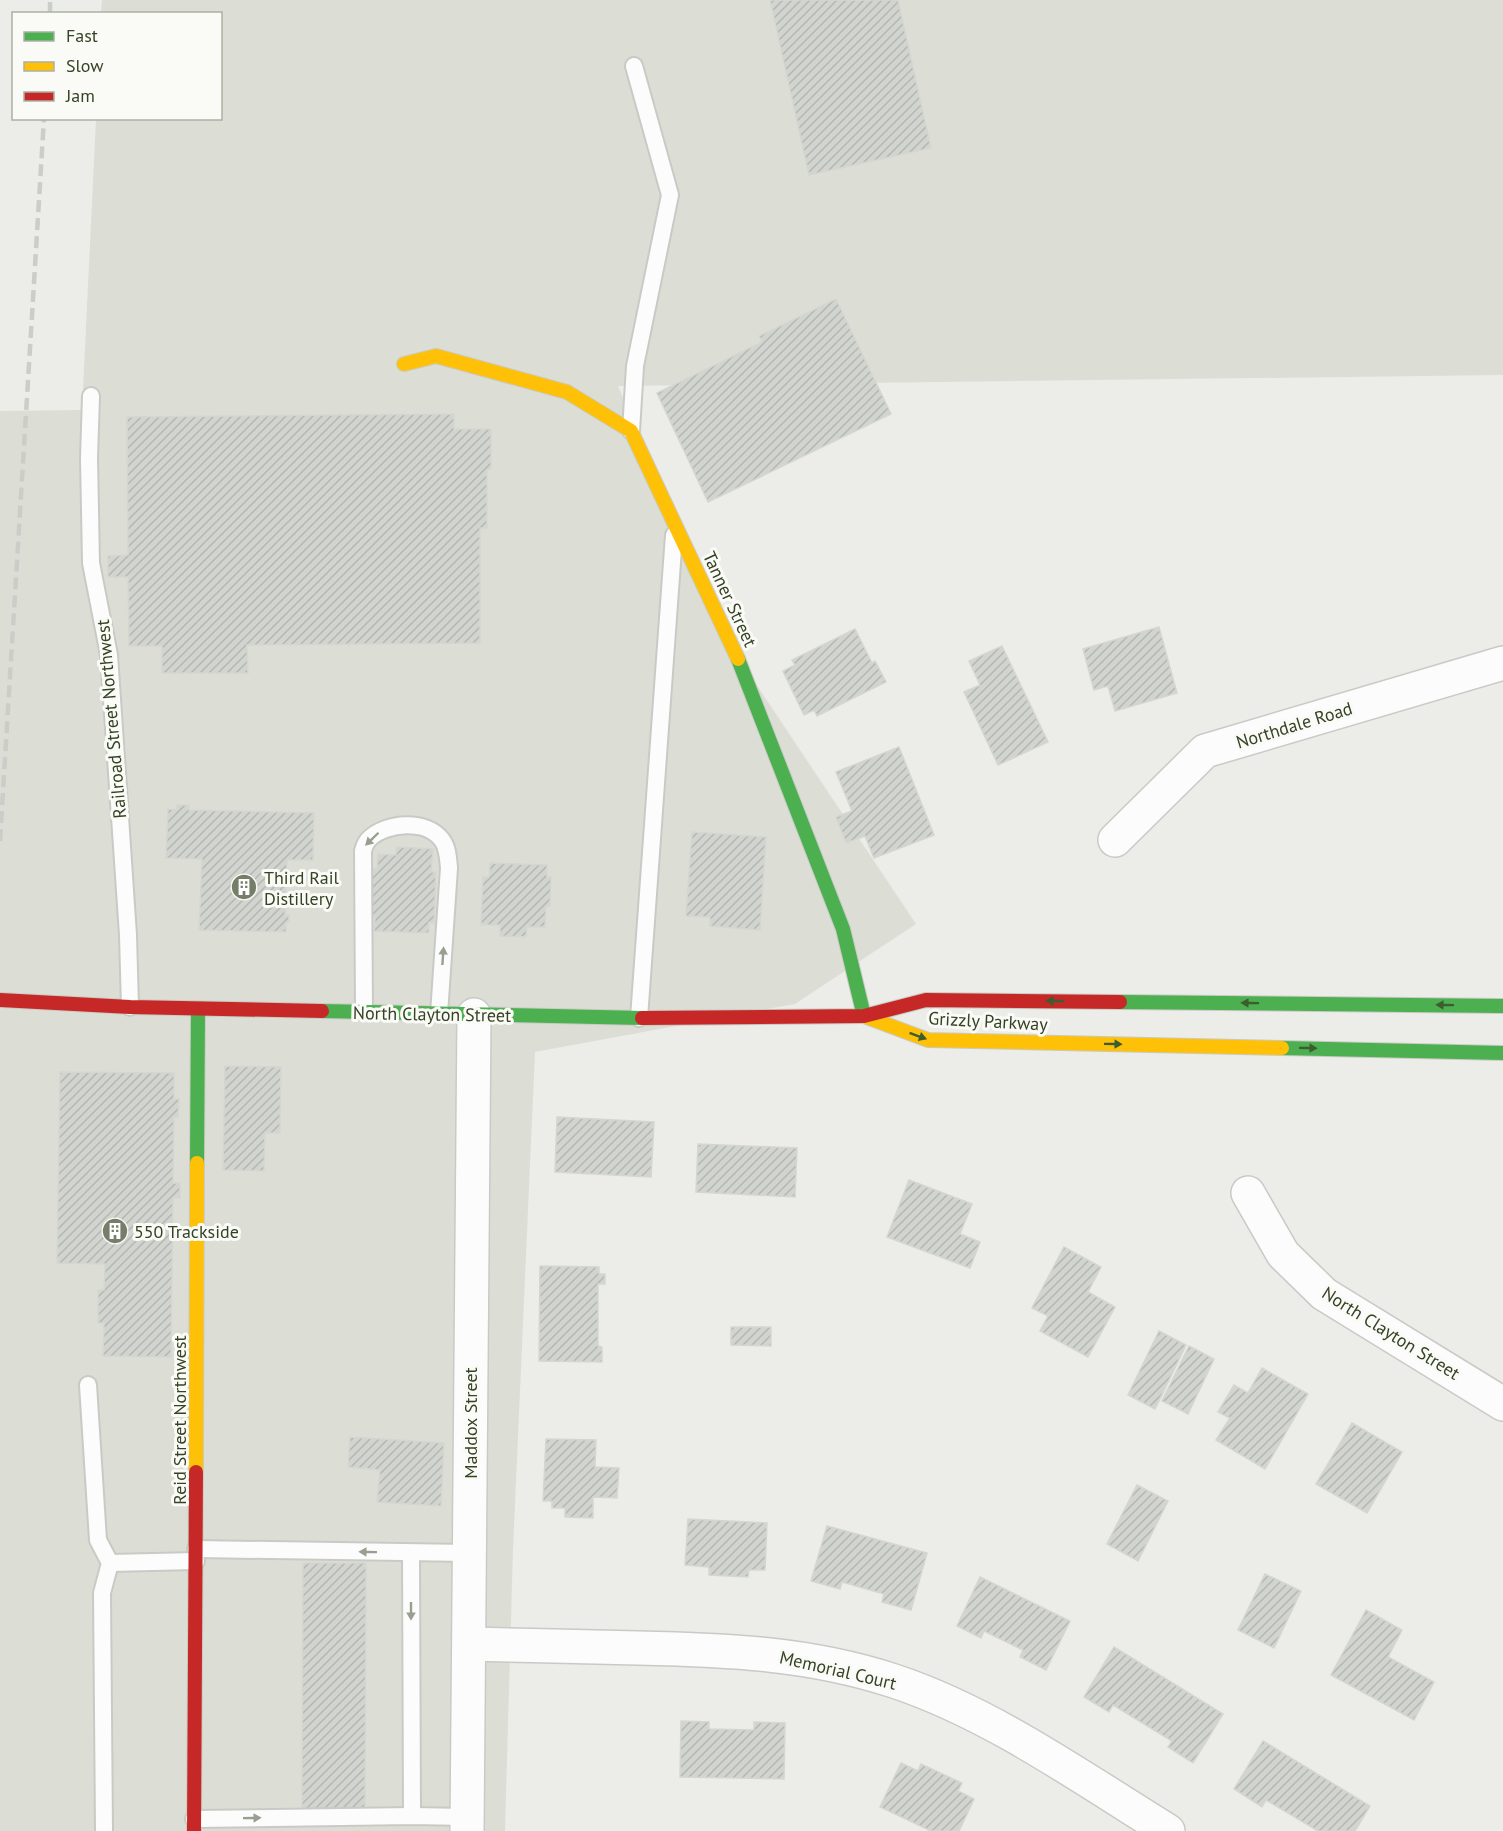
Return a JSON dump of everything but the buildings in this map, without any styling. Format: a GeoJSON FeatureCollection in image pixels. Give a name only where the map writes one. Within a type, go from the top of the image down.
{"type":"FeatureCollection","features":[{"type":"Feature","properties":{"kind":"street"},"geometry":{"type":"LineString","coordinates":[[404,364],[436,356],[567,392],[631,431]]}},
{"type":"Feature","properties":{"kind":"street","name":"Tanner Street"},"geometry":{"type":"LineString","coordinates":[[631,431],[731,642],[792,794],[843,929],[864,1016]]}},
{"type":"Feature","properties":{"kind":"street","name":"Northdale Road"},"geometry":{"type":"LineString","coordinates":[[1115,840],[1205,751],[1503,663]]}},
{"type":"Feature","properties":{"kind":"street","name":"North Clayton Street"},"geometry":{"type":"LineString","coordinates":[[0,1000],[130,1007],[474,1015],[639,1018],[864,1016]]}},
{"type":"Feature","properties":{"kind":"street","name":"Grizzly Parkway"},"geometry":{"type":"LineString","coordinates":[[864,1016],[926,1000],[1503,1006]]}},
{"type":"Feature","properties":{"kind":"street","name":"Reid Street Northwest"},"geometry":{"type":"LineString","coordinates":[[194,1825],[198,1009]]}},
{"type":"Feature","properties":{"kind":"street","name":"Maddox Street"},"geometry":{"type":"LineString","coordinates":[[467,1824],[474,1015]]}},
{"type":"Feature","properties":{"kind":"street","name":"Grizzly Parkway"},"geometry":{"type":"LineString","coordinates":[[864,1016],[928,1040],[1503,1053]]}},
{"type":"Feature","properties":{"kind":"street","name":"North Clayton Street"},"geometry":{"type":"LineString","coordinates":[[1248,1193],[1283,1254],[1324,1294],[1503,1404]]}},
{"type":"Feature","properties":{"kind":"street","name":"Memorial Court"},"geometry":{"type":"LineString","coordinates":[[470,1644],[711,1650],[784,1655],[830,1664],[894,1681],[1005,1730],[1168,1831]]}},
{"type":"Feature","properties":{"kind":"lane"},"geometry":{"type":"LineString","coordinates":[[631,431],[635,366],[670,195],[634,66]]}},
{"type":"Feature","properties":{"kind":"lane","name":"Railroad Street Northwest"},"geometry":{"type":"LineString","coordinates":[[91,396],[89,458],[91,563],[109,655],[128,935],[130,1007]]}},
{"type":"Feature","properties":{"kind":"lane"},"geometry":{"type":"LineString","coordinates":[[639,1018],[674,522]]}},
{"type":"Feature","properties":{"kind":"lane"},"geometry":{"type":"LineString","coordinates":[[364,1012],[363,851],[368,840],[378,833],[388,828],[409,825],[427,830],[442,839],[447,850],[449,868],[439,1014]]}},
{"type":"Feature","properties":{"kind":"lane"},"geometry":{"type":"LineString","coordinates":[[88,1385],[98,1540],[110,1563],[102,1593],[104,1831]]}},
{"type":"Feature","properties":{"kind":"lane"},"geometry":{"type":"LineString","coordinates":[[411,1553],[412,1816]]}},
{"type":"Feature","properties":{"kind":"lane"},"geometry":{"type":"LineString","coordinates":[[110,1563],[196,1555],[469,1553]]}},
{"type":"Feature","properties":{"kind":"lane"},"geometry":{"type":"LineString","coordinates":[[194,1825],[412,1816],[467,1824]]}},
{"type":"Feature","properties":{"kind":"shaded area"},"geometry":{"type":"Polygon","coordinates":[[[102,0],[1503,0],[1503,375],[618,386],[734,651],[916,924],[795,1004],[535,1052],[513,1550],[505,1831],[0,1831],[0,411],[82,410],[96,120],[222,120],[222,12],[101,12],[102,0]]]}},
{"type":"Feature","properties":{"kind":"railway"},"geometry":{"type":"LineString","coordinates":[[50,0],[50,12]]}},
{"type":"Feature","properties":{"kind":"railway"},"geometry":{"type":"LineString","coordinates":[[0,841],[44,120]]}},
{"type":"Feature","properties":{"kind":"traffic: fast"},"geometry":{"type":"LineString","coordinates":[[738,659],[843,929],[864,1016]]}},
{"type":"Feature","properties":{"kind":"traffic: fast"},"geometry":{"type":"LineString","coordinates":[[1120,1002],[1503,1006]]}},
{"type":"Feature","properties":{"kind":"traffic: fast"},"geometry":{"type":"LineString","coordinates":[[197,1163],[198,1009]]}},
{"type":"Feature","properties":{"kind":"traffic: fast"},"geometry":{"type":"LineString","coordinates":[[322,1011],[642,1018]]}},
{"type":"Feature","properties":{"kind":"traffic: fast"},"geometry":{"type":"LineString","coordinates":[[1282,1048],[1503,1053]]}},
{"type":"Feature","properties":{"kind":"traffic: slow"},"geometry":{"type":"LineString","coordinates":[[404,364],[436,356],[567,392],[631,431],[738,659]]}},
{"type":"Feature","properties":{"kind":"traffic: slow"},"geometry":{"type":"LineString","coordinates":[[864,1016],[928,1040],[1282,1048]]}},
{"type":"Feature","properties":{"kind":"traffic: slow"},"geometry":{"type":"LineString","coordinates":[[196,1472],[197,1163]]}},
{"type":"Feature","properties":{"kind":"traffic: jam"},"geometry":{"type":"LineString","coordinates":[[0,1000],[130,1007],[322,1011]]}},
{"type":"Feature","properties":{"kind":"traffic: jam"},"geometry":{"type":"LineString","coordinates":[[642,1018],[864,1016],[926,1000],[1120,1002]]}},
{"type":"Feature","properties":{"kind":"traffic: jam"},"geometry":{"type":"LineString","coordinates":[[194,1831],[196,1472]]}},
{"type":"Feature","properties":{"kind":"place","name":"Third Rail Distillery"},"geometry":{"type":"Point","coordinates":[244,887]}},
{"type":"Feature","properties":{"kind":"place","name":"550 Trackside"},"geometry":{"type":"Point","coordinates":[115,1231]}}]}
